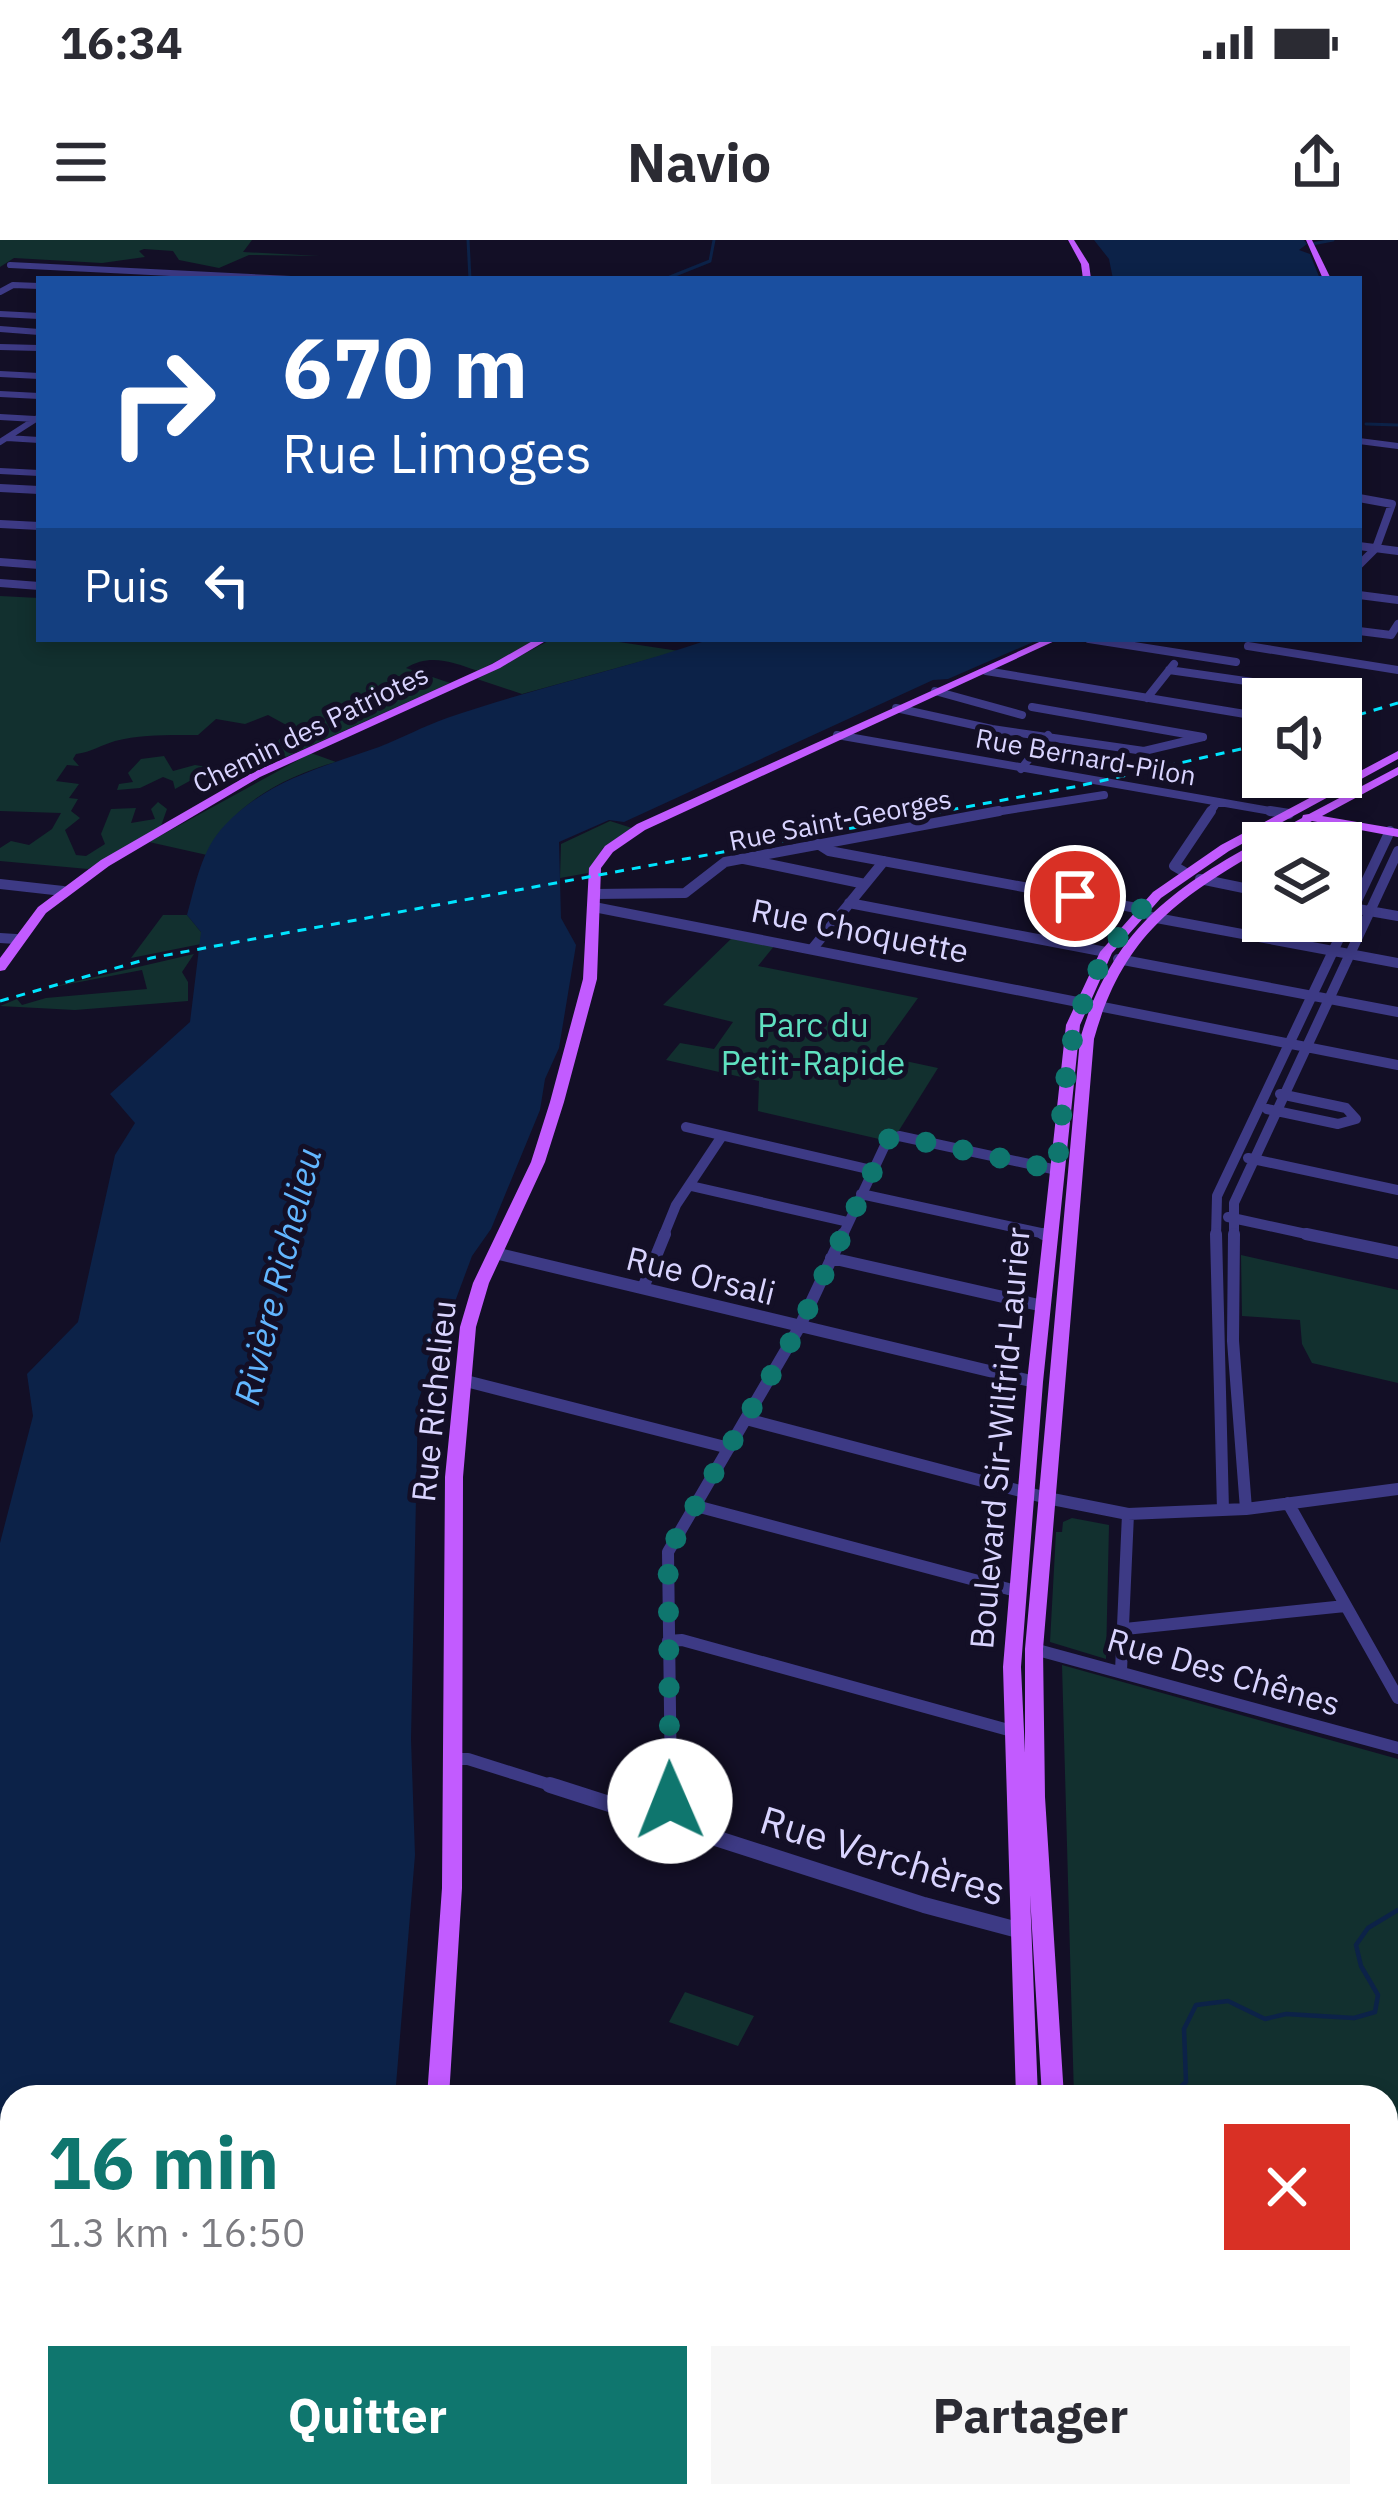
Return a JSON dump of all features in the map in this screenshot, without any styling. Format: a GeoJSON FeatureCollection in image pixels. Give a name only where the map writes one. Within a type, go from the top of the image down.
{"type":"FeatureCollection","features":[{"type":"Feature","properties":{"kind":"main road"},"geometry":{"type":"LineString","coordinates":[[1071,240],[1087,276]]}},
{"type":"Feature","properties":{"kind":"main road"},"geometry":{"type":"LineString","coordinates":[[1310,240],[1326,276]]}},
{"type":"Feature","properties":{"kind":"main road","name":"Chemin des Patriotes"},"geometry":{"type":"LineString","coordinates":[[0,967],[16,939],[63,891],[256,775],[538,642]]}},
{"type":"Feature","properties":{"kind":"main road","name":"Rue Richelieu"},"geometry":{"type":"LineString","coordinates":[[439,2085],[452,1888],[454,1477],[462,1380],[472,1310],[538,1162],[587,994],[598,863],[625,836],[1047,642]]}},
{"type":"Feature","properties":{"kind":"main road","name":"Boulevard Sir-Wilfrid-Laurier"},"geometry":{"type":"LineString","coordinates":[[1052,2085],[1035,1797],[1035,1382],[1070,1045],[1112,956],[1147,913],[1193,876],[1289,814],[1398,754]]}},
{"type":"Feature","properties":{"kind":"main road","name":"Boulevard Sir-Wilfrid-Laurier"},"geometry":{"type":"LineString","coordinates":[[1303,822],[1398,770]]}},
{"type":"Feature","properties":{"kind":"main road","name":"Rue Bernard-Pilon"},"geometry":{"type":"LineString","coordinates":[[1289,814],[1394,832]]}},
{"type":"Feature","properties":{"kind":"main road","name":"Boulevard Sir-Wilfrid-Laurier"},"geometry":{"type":"LineString","coordinates":[[1193,876],[1242,853]]}},
{"type":"Feature","properties":{"kind":"main road","name":"Boulevard Sir-Wilfrid-Laurier"},"geometry":{"type":"LineString","coordinates":[[1027,2085],[1012,1731],[1016,1591],[1036,1495],[1088,1004]]}},
{"type":"Feature","properties":{"kind":"street"},"geometry":{"type":"LineString","coordinates":[[10,265],[249,276]]}},
{"type":"Feature","properties":{"kind":"street"},"geometry":{"type":"LineString","coordinates":[[75,276],[87,268]]}},
{"type":"Feature","properties":{"kind":"street"},"geometry":{"type":"LineString","coordinates":[[0,292],[13,285],[36,286]]}},
{"type":"Feature","properties":{"kind":"street"},"geometry":{"type":"LineString","coordinates":[[21,315],[36,305]]}},
{"type":"Feature","properties":{"kind":"street"},"geometry":{"type":"LineString","coordinates":[[0,314],[36,316]]}},
{"type":"Feature","properties":{"kind":"street"},"geometry":{"type":"LineString","coordinates":[[0,329],[36,332]]}},
{"type":"Feature","properties":{"kind":"street"},"geometry":{"type":"LineString","coordinates":[[0,347],[36,348]]}},
{"type":"Feature","properties":{"kind":"street"},"geometry":{"type":"LineString","coordinates":[[0,374],[36,376]]}},
{"type":"Feature","properties":{"kind":"street"},"geometry":{"type":"LineString","coordinates":[[0,394],[36,396]]}},
{"type":"Feature","properties":{"kind":"street"},"geometry":{"type":"LineString","coordinates":[[0,417],[36,418]]}},
{"type":"Feature","properties":{"kind":"street"},"geometry":{"type":"LineString","coordinates":[[2,439],[36,419]]}},
{"type":"Feature","properties":{"kind":"street"},"geometry":{"type":"LineString","coordinates":[[2,439],[36,440]]}},
{"type":"Feature","properties":{"kind":"street"},"geometry":{"type":"LineString","coordinates":[[1362,441],[1398,446]]}},
{"type":"Feature","properties":{"kind":"street"},"geometry":{"type":"LineString","coordinates":[[0,470],[36,473]]}},
{"type":"Feature","properties":{"kind":"street"},"geometry":{"type":"LineString","coordinates":[[0,488],[36,490]]}},
{"type":"Feature","properties":{"kind":"street"},"geometry":{"type":"LineString","coordinates":[[1362,498],[1391,503],[1376,548],[1362,562]]}},
{"type":"Feature","properties":{"kind":"street"},"geometry":{"type":"LineString","coordinates":[[1384,516],[1398,518]]}},
{"type":"Feature","properties":{"kind":"street"},"geometry":{"type":"LineString","coordinates":[[0,524],[36,526]]}},
{"type":"Feature","properties":{"kind":"street"},"geometry":{"type":"LineString","coordinates":[[1362,546],[1398,551]]}},
{"type":"Feature","properties":{"kind":"street"},"geometry":{"type":"LineString","coordinates":[[0,562],[36,565]]}},
{"type":"Feature","properties":{"kind":"street"},"geometry":{"type":"LineString","coordinates":[[0,583],[36,585]]}},
{"type":"Feature","properties":{"kind":"street"},"geometry":{"type":"LineString","coordinates":[[1362,595],[1398,600]]}},
{"type":"Feature","properties":{"kind":"street"},"geometry":{"type":"LineString","coordinates":[[1362,632],[1391,635],[1398,624]]}},
{"type":"Feature","properties":{"kind":"street"},"geometry":{"type":"LineString","coordinates":[[1109,642],[1236,662]]}},
{"type":"Feature","properties":{"kind":"street"},"geometry":{"type":"LineString","coordinates":[[1223,678],[1251,642],[1398,670]]}},
{"type":"Feature","properties":{"kind":"street"},"geometry":{"type":"LineString","coordinates":[[1147,698],[1182,653]]}},
{"type":"Feature","properties":{"kind":"street"},"geometry":{"type":"LineString","coordinates":[[986,670],[1242,714]]}},
{"type":"Feature","properties":{"kind":"street"},"geometry":{"type":"LineString","coordinates":[[1169,670],[1242,681]]}},
{"type":"Feature","properties":{"kind":"street"},"geometry":{"type":"LineString","coordinates":[[1012,729],[1054,684]]}},
{"type":"Feature","properties":{"kind":"street"},"geometry":{"type":"LineString","coordinates":[[935,692],[1022,716]]}},
{"type":"Feature","properties":{"kind":"street"},"geometry":{"type":"LineString","coordinates":[[896,708],[988,728],[1144,752],[1203,737],[1032,706]]}},
{"type":"Feature","properties":{"kind":"street","name":"Rue Bernard-Pilon"},"geometry":{"type":"LineString","coordinates":[[837,735],[1289,814]]}},
{"type":"Feature","properties":{"kind":"street"},"geometry":{"type":"LineString","coordinates":[[1022,769],[1048,735]]}},
{"type":"Feature","properties":{"kind":"street","name":"Rue Saint-Georges"},"geometry":{"type":"LineString","coordinates":[[594,900],[683,893],[715,866],[743,858],[1104,795]]}},
{"type":"Feature","properties":{"kind":"street"},"geometry":{"type":"LineString","coordinates":[[1216,802],[1174,866],[1193,876],[1242,887]]}},
{"type":"Feature","properties":{"kind":"street"},"geometry":{"type":"LineString","coordinates":[[1362,892],[1394,832]]}},
{"type":"Feature","properties":{"kind":"street"},"geometry":{"type":"LineString","coordinates":[[818,844],[1398,963]]}},
{"type":"Feature","properties":{"kind":"street"},"geometry":{"type":"LineString","coordinates":[[1246,1508],[1232,1311],[1235,1197],[1370,911],[1394,871],[1398,850]]}},
{"type":"Feature","properties":{"kind":"street"},"geometry":{"type":"LineString","coordinates":[[743,858],[865,884]]}},
{"type":"Feature","properties":{"kind":"street"},"geometry":{"type":"LineString","coordinates":[[813,948],[884,861]]}},
{"type":"Feature","properties":{"kind":"street"},"geometry":{"type":"LineString","coordinates":[[1374,868],[1394,871]]}},
{"type":"Feature","properties":{"kind":"street"},"geometry":{"type":"LineString","coordinates":[[0,884],[63,891]]}},
{"type":"Feature","properties":{"kind":"street","name":"Rue Choquette"},"geometry":{"type":"LineString","coordinates":[[594,900],[1398,1065]]}},
{"type":"Feature","properties":{"kind":"street"},"geometry":{"type":"LineString","coordinates":[[849,903],[1398,1012]]}},
{"type":"Feature","properties":{"kind":"street"},"geometry":{"type":"LineString","coordinates":[[1362,910],[1398,916]]}},
{"type":"Feature","properties":{"kind":"street"},"geometry":{"type":"LineString","coordinates":[[0,938],[16,939]]}},
{"type":"Feature","properties":{"kind":"street"},"geometry":{"type":"LineString","coordinates":[[1223,1510],[1215,1309],[1218,1192],[1338,942]]}},
{"type":"Feature","properties":{"kind":"street"},"geometry":{"type":"LineString","coordinates":[[1258,1107],[1338,1124],[1356,1119],[1346,1108],[1267,1091]]}},
{"type":"Feature","properties":{"kind":"street"},"geometry":{"type":"LineString","coordinates":[[686,1127],[872,1170]]}},
{"type":"Feature","properties":{"kind":"street"},"geometry":{"type":"LineString","coordinates":[[643,1288],[670,1218],[691,1186],[691,1178],[722,1136]]}},
{"type":"Feature","properties":{"kind":"street"},"geometry":{"type":"LineString","coordinates":[[662,1820],[670,1801],[667,1556],[800,1326],[890,1138],[1057,1170]]}},
{"type":"Feature","properties":{"kind":"street"},"geometry":{"type":"LineString","coordinates":[[1236,1156],[1398,1190]]}},
{"type":"Feature","properties":{"kind":"street"},"geometry":{"type":"LineString","coordinates":[[691,1186],[848,1222]]}},
{"type":"Feature","properties":{"kind":"street"},"geometry":{"type":"LineString","coordinates":[[861,1194],[1050,1235]]}},
{"type":"Feature","properties":{"kind":"street"},"geometry":{"type":"LineString","coordinates":[[1215,1216],[1398,1253]]}},
{"type":"Feature","properties":{"kind":"street","name":"Rue Orsali"},"geometry":{"type":"LineString","coordinates":[[495,1253],[1035,1382]]}},
{"type":"Feature","properties":{"kind":"street"},"geometry":{"type":"LineString","coordinates":[[831,1258],[1043,1306]]}},
{"type":"Feature","properties":{"kind":"street"},"geometry":{"type":"LineString","coordinates":[[1215,1309],[1232,1311]]}},
{"type":"Feature","properties":{"kind":"street"},"geometry":{"type":"LineString","coordinates":[[462,1380],[729,1448]]}},
{"type":"Feature","properties":{"kind":"street"},"geometry":{"type":"LineString","coordinates":[[746,1419],[1036,1495],[1128,1514],[1246,1508],[1398,1489]]}},
{"type":"Feature","properties":{"kind":"street"},"geometry":{"type":"LineString","coordinates":[[1288,1503],[1398,1698]]}},
{"type":"Feature","properties":{"kind":"street"},"geometry":{"type":"LineString","coordinates":[[696,1505],[1016,1591]]}},
{"type":"Feature","properties":{"kind":"street"},"geometry":{"type":"LineString","coordinates":[[1121,1671],[1128,1514]]}},
{"type":"Feature","properties":{"kind":"street"},"geometry":{"type":"LineString","coordinates":[[1125,1629],[1346,1606]]}},
{"type":"Feature","properties":{"kind":"street"},"geometry":{"type":"LineString","coordinates":[[668,1641],[682,1640],[1012,1731]]}},
{"type":"Feature","properties":{"kind":"street","name":"Rue Des Chênes"},"geometry":{"type":"LineString","coordinates":[[1034,1649],[1398,1748]]}},
{"type":"Feature","properties":{"kind":"street","name":"Rue Verchères"},"geometry":{"type":"LineString","coordinates":[[452,1759],[468,1759],[998,1928],[1018,1930]]}},
{"type":"Feature","properties":{"kind":"green space"},"geometry":{"type":"Polygon","coordinates":[[[0,240],[252,240],[243,252],[320,256],[249,255],[219,268],[179,260],[173,251],[144,249],[139,251],[145,257],[102,263],[14,258],[0,267],[0,240]]]}},
{"type":"Feature","properties":{"kind":"green space"},"geometry":{"type":"Polygon","coordinates":[[[0,596],[36,598],[36,642],[532,642],[478,671],[441,660],[415,663],[406,668],[450,683],[286,757],[272,748],[290,727],[268,715],[245,724],[216,719],[198,735],[136,737],[76,754],[73,759],[79,766],[67,765],[56,781],[79,784],[69,798],[78,799],[71,811],[80,818],[65,830],[76,855],[86,856],[105,844],[101,834],[111,809],[136,808],[131,823],[155,819],[151,809],[158,802],[167,809],[161,826],[88,869],[0,861],[0,848],[11,841],[29,845],[52,829],[61,813],[0,811],[0,596]]]}},
{"type":"Feature","properties":{"kind":"green space"},"geometry":{"type":"Polygon","coordinates":[[[546,642],[619,642],[679,651],[522,694],[477,679],[546,642]]]}},
{"type":"Feature","properties":{"kind":"green space"},"geometry":{"type":"Polygon","coordinates":[[[311,753],[336,762],[279,784],[244,807],[207,855],[149,842],[311,753]]]}},
{"type":"Feature","properties":{"kind":"green space"},"geometry":{"type":"Polygon","coordinates":[[[164,756],[173,771],[195,765],[207,767],[206,772],[175,789],[173,781],[163,777],[140,788],[117,790],[119,784],[133,782],[128,773],[141,759],[164,756]]]}},
{"type":"Feature","properties":{"kind":"green space"},"geometry":{"type":"Polygon","coordinates":[[[610,821],[632,828],[603,848],[588,873],[560,878],[561,844],[610,821]]]}},
{"type":"Feature","properties":{"kind":"green space"},"geometry":{"type":"Polygon","coordinates":[[[163,915],[187,915],[201,932],[201,944],[131,958],[163,915]]]}},
{"type":"Feature","properties":{"kind":"green space","name":"Parc du Petit-Rapide"},"geometry":{"type":"Polygon","coordinates":[[[734,936],[775,945],[758,966],[918,998],[877,1055],[938,1068],[898,1132],[885,1131],[879,1139],[758,1111],[759,1081],[666,1060],[680,1043],[714,1049],[733,1022],[663,1005],[734,936]]]}},
{"type":"Feature","properties":{"kind":"green space"},"geometry":{"type":"Polygon","coordinates":[[[194,954],[182,972],[188,982],[188,1001],[75,1010],[0,1006],[17,999],[22,1005],[46,998],[147,989],[142,970],[43,989],[194,954]]]}},
{"type":"Feature","properties":{"kind":"green space"},"geometry":{"type":"Polygon","coordinates":[[[1241,1255],[1398,1290],[1398,1383],[1312,1363],[1302,1344],[1300,1320],[1242,1316],[1241,1255]]]}},
{"type":"Feature","properties":{"kind":"green space"},"geometry":{"type":"Polygon","coordinates":[[[1072,1518],[1109,1525],[1106,1659],[1050,1642],[1056,1532],[1062,1532],[1063,1522],[1072,1518]]]}},
{"type":"Feature","properties":{"kind":"green space"},"geometry":{"type":"Polygon","coordinates":[[[1062,1665],[1398,1759],[1398,2085],[1074,2085],[1062,1665]]]}},
{"type":"Feature","properties":{"kind":"green space"},"geometry":{"type":"Polygon","coordinates":[[[685,1992],[754,2016],[738,2046],[669,2022],[685,1992]]]}},
{"type":"Feature","properties":{"kind":"water"},"geometry":{"type":"Polygon","coordinates":[[[1094,240],[1304,240],[1307,244],[1299,250],[1310,254],[1319,276],[1112,276],[1109,259],[1094,240]]]}},
{"type":"Feature","properties":{"kind":"water","name":"Rivière Richelieu"},"geometry":{"type":"Polygon","coordinates":[[[702,642],[1033,642],[948,679],[933,680],[624,822],[609,820],[559,842],[561,918],[576,945],[559,1048],[545,1079],[540,1110],[491,1229],[472,1256],[418,1401],[411,1739],[415,1855],[396,2085],[0,2085],[0,1543],[33,1416],[27,1374],[78,1322],[115,1155],[135,1123],[110,1094],[190,1022],[201,932],[187,915],[200,867],[225,825],[259,797],[297,777],[447,718],[702,642]]]}},
{"type":"Feature","properties":{"kind":"waterway"},"geometry":{"type":"LineString","coordinates":[[468,240],[470,276]]}},
{"type":"Feature","properties":{"kind":"waterway"},"geometry":{"type":"LineString","coordinates":[[672,276],[710,261],[714,240]]}},
{"type":"Feature","properties":{"kind":"waterway"},"geometry":{"type":"LineString","coordinates":[[1312,244],[1333,240]]}},
{"type":"Feature","properties":{"kind":"waterway"},"geometry":{"type":"LineString","coordinates":[[1366,424],[1398,425]]}},
{"type":"Feature","properties":{"kind":"waterway"},"geometry":{"type":"LineString","coordinates":[[1183,2085],[1184,2029],[1196,2005],[1228,2001],[1265,2019],[1286,2014],[1354,2018],[1375,2012],[1378,1995],[1361,1966],[1356,1945],[1368,1928],[1398,1910]]}},
{"type":"Feature","properties":{"kind":"railway"},"geometry":{"type":"LineString","coordinates":[[1362,714],[1398,703]]}},
{"type":"Feature","properties":{"kind":"railway"},"geometry":{"type":"LineString","coordinates":[[0,1001],[151,958],[1079,786],[1242,749]]}},
{"type":"Feature","properties":{"kind":"route"},"geometry":{"type":"LineString","coordinates":[[670,1801],[669,1549],[800,1326],[888,1139],[901,1137],[1057,1170],[1073,1025],[1106,952],[1142,909],[1075,896]]}}]}
